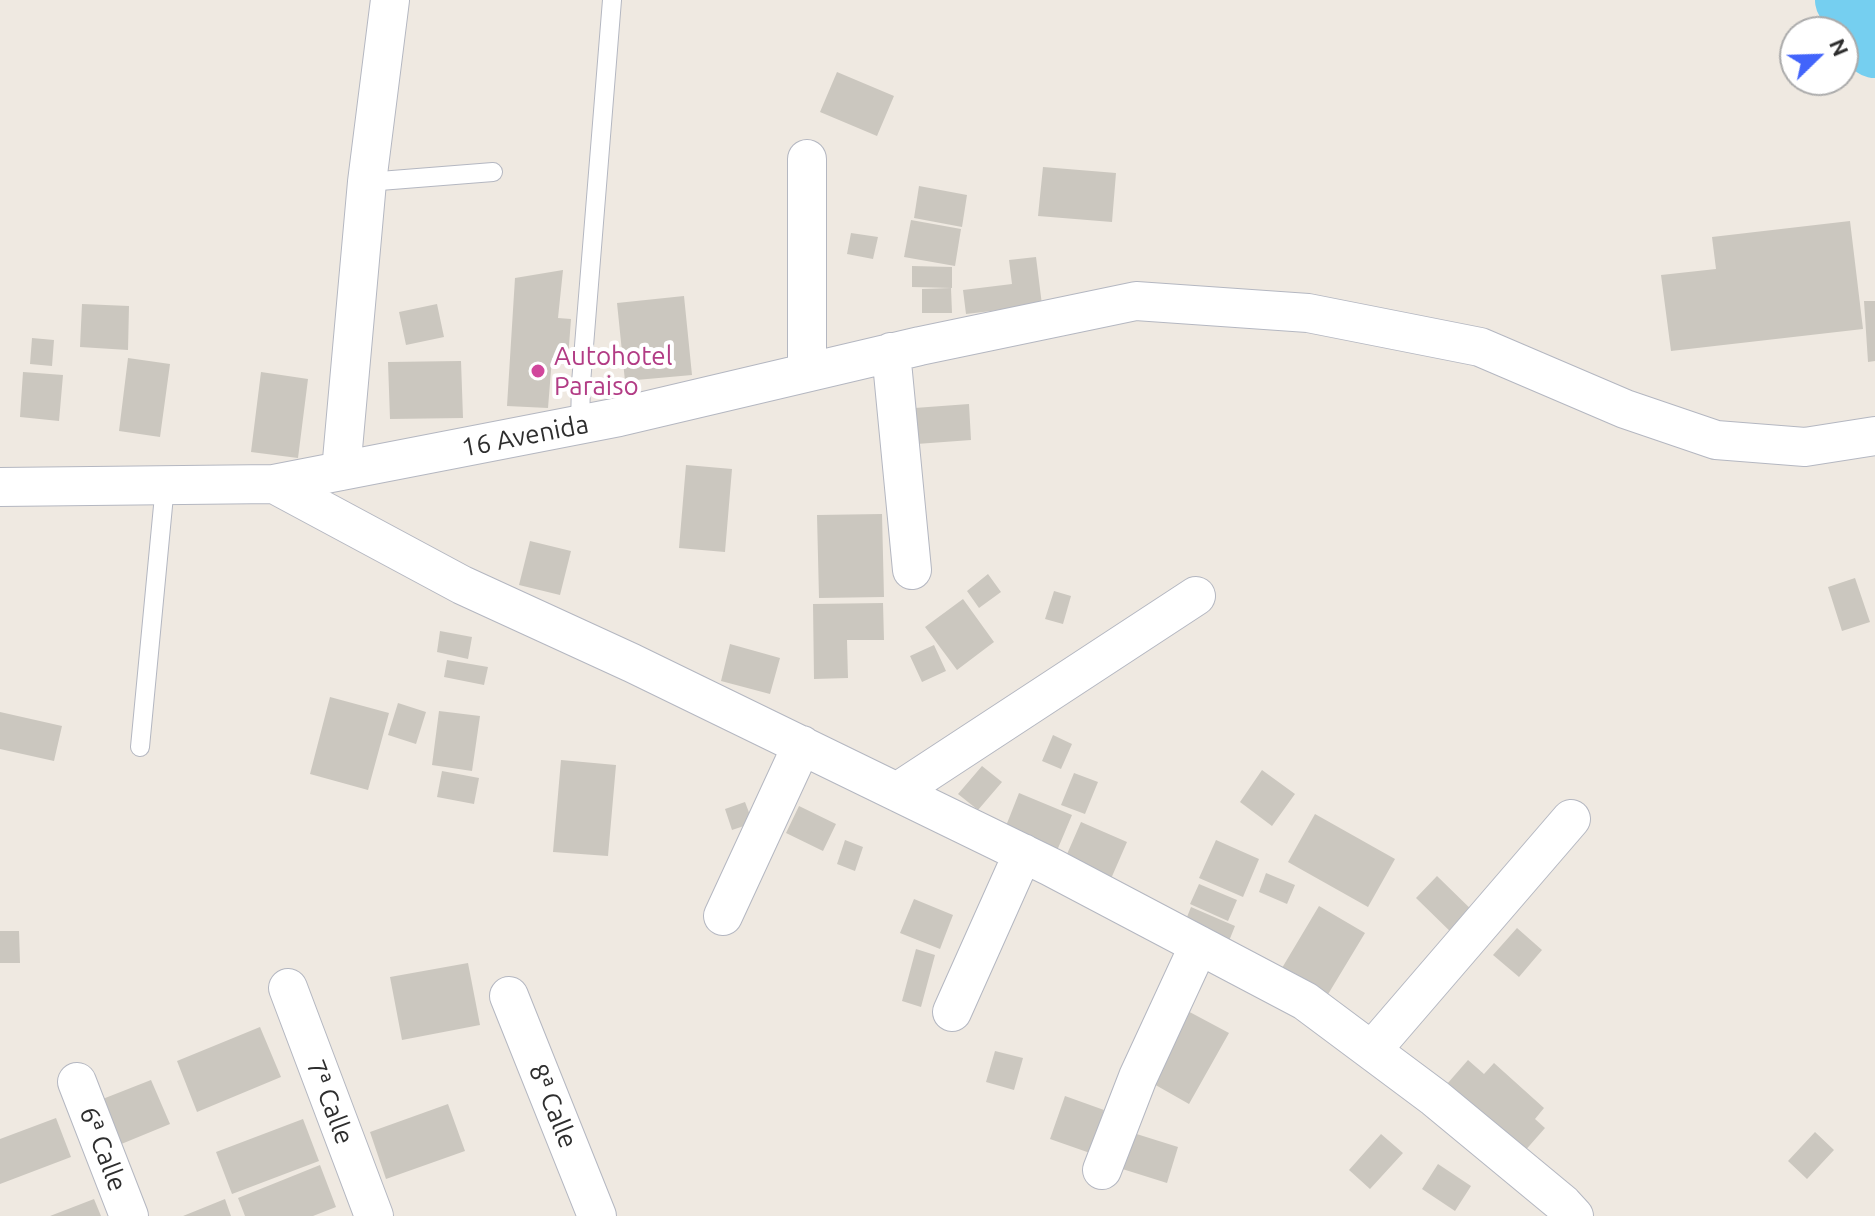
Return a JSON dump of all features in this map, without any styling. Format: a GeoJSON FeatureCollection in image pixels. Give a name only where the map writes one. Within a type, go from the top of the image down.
{"type":"FeatureCollection","features":[{"type":"Feature","properties":{"kind":"street"},"geometry":{"type":"LineString","coordinates":[[341,471],[367,182],[390,0]]}},
{"type":"Feature","properties":{"kind":"street"},"geometry":{"type":"LineString","coordinates":[[807,159],[807,372]]}},
{"type":"Feature","properties":{"kind":"street","name":"16 Avenida"},"geometry":{"type":"LineString","coordinates":[[0,487],[274,484],[580,425],[891,352],[1136,301],[1308,313],[1480,347],[1625,409],[1716,440],[1805,447],[1875,436]]}},
{"type":"Feature","properties":{"kind":"street"},"geometry":{"type":"LineString","coordinates":[[891,352],[912,570]]}},
{"type":"Feature","properties":{"kind":"street"},"geometry":{"type":"LineString","coordinates":[[274,484],[462,585],[632,663],[1023,853],[1305,1001],[1373,1049],[1574,1216]]}},
{"type":"Feature","properties":{"kind":"street"},"geometry":{"type":"LineString","coordinates":[[897,792],[1196,596]]}},
{"type":"Feature","properties":{"kind":"street"},"geometry":{"type":"LineString","coordinates":[[723,916],[802,745]]}},
{"type":"Feature","properties":{"kind":"street"},"geometry":{"type":"LineString","coordinates":[[1373,1049],[1571,819]]}},
{"type":"Feature","properties":{"kind":"street"},"geometry":{"type":"LineString","coordinates":[[952,1012],[1023,853]]}},
{"type":"Feature","properties":{"kind":"street"},"geometry":{"type":"LineString","coordinates":[[1102,1170],[1138,1077],[1199,945]]}},
{"type":"Feature","properties":{"kind":"street","name":"7ª Calle"},"geometry":{"type":"LineString","coordinates":[[288,988],[374,1216]]}},
{"type":"Feature","properties":{"kind":"street","name":"8ª Calle"},"geometry":{"type":"LineString","coordinates":[[509,996],[597,1216]]}},
{"type":"Feature","properties":{"kind":"street","name":"6ª Calle"},"geometry":{"type":"LineString","coordinates":[[77,1082],[129,1216]]}},
{"type":"Feature","properties":{"kind":"lane"},"geometry":{"type":"LineString","coordinates":[[580,425],[612,0]]}},
{"type":"Feature","properties":{"kind":"lane"},"geometry":{"type":"LineString","coordinates":[[367,182],[493,172]]}},
{"type":"Feature","properties":{"kind":"lane"},"geometry":{"type":"LineString","coordinates":[[140,747],[165,485]]}},
{"type":"Feature","properties":{"kind":"building"},"geometry":{"type":"Polygon","coordinates":[[[837,72],[894,96],[877,136],[820,112],[837,72]]]}},
{"type":"Feature","properties":{"kind":"building"},"geometry":{"type":"Polygon","coordinates":[[[1043,167],[1116,173],[1112,222],[1038,216],[1043,167]]]}},
{"type":"Feature","properties":{"kind":"building"},"geometry":{"type":"Polygon","coordinates":[[[919,186],[967,195],[962,227],[914,218],[919,186]]]}},
{"type":"Feature","properties":{"kind":"building"},"geometry":{"type":"Polygon","coordinates":[[[911,220],[961,229],[955,266],[904,257],[911,220]]]}},
{"type":"Feature","properties":{"kind":"building"},"geometry":{"type":"Polygon","coordinates":[[[1850,221],[1863,329],[1671,351],[1661,275],[1716,269],[1712,237],[1850,221]]]}},
{"type":"Feature","properties":{"kind":"building"},"geometry":{"type":"Polygon","coordinates":[[[851,233],[878,237],[873,259],[847,254],[851,233]]]}},
{"type":"Feature","properties":{"kind":"building"},"geometry":{"type":"Polygon","coordinates":[[[1036,257],[1042,305],[966,314],[963,290],[1012,284],[1009,260],[1036,257]]]}},
{"type":"Feature","properties":{"kind":"building"},"geometry":{"type":"Polygon","coordinates":[[[912,266],[952,267],[952,288],[912,287],[912,266]]]}},
{"type":"Feature","properties":{"kind":"building"},"geometry":{"type":"Polygon","coordinates":[[[563,270],[558,318],[571,319],[568,359],[552,358],[548,408],[507,406],[515,278],[563,270]]]}},
{"type":"Feature","properties":{"kind":"building"},"geometry":{"type":"Polygon","coordinates":[[[951,288],[952,313],[922,313],[922,289],[951,288]]]}},
{"type":"Feature","properties":{"kind":"building"},"geometry":{"type":"Polygon","coordinates":[[[684,296],[692,375],[625,381],[617,303],[684,296]]]}},
{"type":"Feature","properties":{"kind":"building"},"geometry":{"type":"Polygon","coordinates":[[[1864,301],[1875,301],[1875,361],[1868,362],[1864,301]]]}},
{"type":"Feature","properties":{"kind":"building"},"geometry":{"type":"Polygon","coordinates":[[[82,304],[129,306],[128,350],[80,347],[82,304]]]}},
{"type":"Feature","properties":{"kind":"building"},"geometry":{"type":"Polygon","coordinates":[[[437,304],[444,337],[406,345],[399,312],[437,304]]]}},
{"type":"Feature","properties":{"kind":"building"},"geometry":{"type":"Polygon","coordinates":[[[32,338],[54,340],[52,366],[30,364],[32,338]]]}},
{"type":"Feature","properties":{"kind":"building"},"geometry":{"type":"Polygon","coordinates":[[[128,358],[170,364],[160,437],[119,431],[128,358]]]}},
{"type":"Feature","properties":{"kind":"building"},"geometry":{"type":"Polygon","coordinates":[[[461,361],[463,418],[390,419],[388,362],[461,361]]]}},
{"type":"Feature","properties":{"kind":"building"},"geometry":{"type":"Polygon","coordinates":[[[23,372],[63,375],[59,421],[20,417],[23,372]]]}},
{"type":"Feature","properties":{"kind":"building"},"geometry":{"type":"Polygon","coordinates":[[[261,372],[308,379],[298,458],[251,452],[261,372]]]}},
{"type":"Feature","properties":{"kind":"building"},"geometry":{"type":"Polygon","coordinates":[[[969,404],[971,440],[903,445],[901,409],[969,404]]]}},
{"type":"Feature","properties":{"kind":"building"},"geometry":{"type":"Polygon","coordinates":[[[686,465],[732,469],[725,552],[679,548],[686,465]]]}},
{"type":"Feature","properties":{"kind":"building"},"geometry":{"type":"Polygon","coordinates":[[[882,514],[884,597],[819,598],[817,515],[882,514]]]}},
{"type":"Feature","properties":{"kind":"building"},"geometry":{"type":"Polygon","coordinates":[[[530,541],[571,551],[560,595],[519,585],[530,541]]]}},
{"type":"Feature","properties":{"kind":"building"},"geometry":{"type":"Polygon","coordinates":[[[988,574],[1001,592],[979,608],[967,591],[988,574]]]}},
{"type":"Feature","properties":{"kind":"building"},"geometry":{"type":"Polygon","coordinates":[[[1855,578],[1870,622],[1842,631],[1828,587],[1855,578]]]}},
{"type":"Feature","properties":{"kind":"building"},"geometry":{"type":"Polygon","coordinates":[[[1054,591],[1071,596],[1063,624],[1045,619],[1054,591]]]}},
{"type":"Feature","properties":{"kind":"building"},"geometry":{"type":"Polygon","coordinates":[[[963,599],[994,642],[957,670],[925,627],[963,599]]]}},
{"type":"Feature","properties":{"kind":"building"},"geometry":{"type":"Polygon","coordinates":[[[883,603],[884,640],[847,640],[848,678],[814,679],[813,604],[883,603]]]}},
{"type":"Feature","properties":{"kind":"building"},"geometry":{"type":"Polygon","coordinates":[[[440,631],[472,637],[468,659],[437,652],[440,631]]]}},
{"type":"Feature","properties":{"kind":"building"},"geometry":{"type":"Polygon","coordinates":[[[730,644],[780,658],[770,694],[721,681],[730,644]]]}},
{"type":"Feature","properties":{"kind":"building"},"geometry":{"type":"Polygon","coordinates":[[[934,645],[946,671],[922,682],[910,656],[934,645]]]}},
{"type":"Feature","properties":{"kind":"building"},"geometry":{"type":"Polygon","coordinates":[[[447,660],[488,667],[484,685],[444,677],[447,660]]]}},
{"type":"Feature","properties":{"kind":"building"},"geometry":{"type":"Polygon","coordinates":[[[330,697],[389,713],[368,790],[310,774],[330,697]]]}},
{"type":"Feature","properties":{"kind":"building"},"geometry":{"type":"Polygon","coordinates":[[[398,703],[426,712],[416,744],[388,735],[398,703]]]}},
{"type":"Feature","properties":{"kind":"building"},"geometry":{"type":"Polygon","coordinates":[[[439,711],[480,716],[472,771],[432,765],[439,711]]]}},
{"type":"Feature","properties":{"kind":"building"},"geometry":{"type":"Polygon","coordinates":[[[0,712],[62,726],[54,761],[0,749],[0,712]]]}},
{"type":"Feature","properties":{"kind":"building"},"geometry":{"type":"Polygon","coordinates":[[[1053,735],[1072,744],[1061,769],[1042,761],[1053,735]]]}},
{"type":"Feature","properties":{"kind":"building"},"geometry":{"type":"Polygon","coordinates":[[[561,760],[616,765],[608,856],[553,852],[561,760]]]}},
{"type":"Feature","properties":{"kind":"building"},"geometry":{"type":"Polygon","coordinates":[[[982,766],[1002,782],[978,810],[958,794],[982,766]]]}},
{"type":"Feature","properties":{"kind":"building"},"geometry":{"type":"Polygon","coordinates":[[[1262,770],[1295,794],[1272,826],[1240,802],[1262,770]]]}},
{"type":"Feature","properties":{"kind":"building"},"geometry":{"type":"Polygon","coordinates":[[[442,771],[479,778],[474,804],[437,797],[442,771]]]}},
{"type":"Feature","properties":{"kind":"building"},"geometry":{"type":"Polygon","coordinates":[[[1074,773],[1098,782],[1085,814],[1061,805],[1074,773]]]}},
{"type":"Feature","properties":{"kind":"building"},"geometry":{"type":"Polygon","coordinates":[[[1019,793],[1072,815],[1056,853],[1004,831],[1019,793]]]}},
{"type":"Feature","properties":{"kind":"building"},"geometry":{"type":"Polygon","coordinates":[[[745,802],[753,823],[732,830],[725,809],[745,802]]]}},
{"type":"Feature","properties":{"kind":"building"},"geometry":{"type":"Polygon","coordinates":[[[799,806],[836,824],[823,851],[786,833],[799,806]]]}},
{"type":"Feature","properties":{"kind":"building"},"geometry":{"type":"Polygon","coordinates":[[[1315,814],[1395,859],[1368,907],[1288,862],[1315,814]]]}},
{"type":"Feature","properties":{"kind":"building"},"geometry":{"type":"Polygon","coordinates":[[[1081,822],[1127,842],[1110,881],[1064,861],[1081,822]]]}},
{"type":"Feature","properties":{"kind":"building"},"geometry":{"type":"Polygon","coordinates":[[[845,840],[863,847],[855,871],[837,864],[845,840]]]}},
{"type":"Feature","properties":{"kind":"building"},"geometry":{"type":"Polygon","coordinates":[[[1216,840],[1259,859],[1243,897],[1199,878],[1216,840]]]}},
{"type":"Feature","properties":{"kind":"building"},"geometry":{"type":"Polygon","coordinates":[[[1266,873],[1295,885],[1287,904],[1259,892],[1266,873]]]}},
{"type":"Feature","properties":{"kind":"building"},"geometry":{"type":"Polygon","coordinates":[[[1437,876],[1480,918],[1459,940],[1416,898],[1437,876]]]}},
{"type":"Feature","properties":{"kind":"building"},"geometry":{"type":"Polygon","coordinates":[[[1199,884],[1237,900],[1228,921],[1190,904],[1199,884]]]}},
{"type":"Feature","properties":{"kind":"building"},"geometry":{"type":"Polygon","coordinates":[[[914,899],[953,915],[940,949],[900,933],[914,899]]]}},
{"type":"Feature","properties":{"kind":"building"},"geometry":{"type":"Polygon","coordinates":[[[1319,906],[1365,933],[1327,996],[1282,968],[1319,906]]]}},
{"type":"Feature","properties":{"kind":"building"},"geometry":{"type":"Polygon","coordinates":[[[1191,907],[1235,926],[1225,951],[1181,932],[1191,907]]]}},
{"type":"Feature","properties":{"kind":"building"},"geometry":{"type":"Polygon","coordinates":[[[1517,928],[1542,950],[1519,977],[1493,955],[1517,928]]]}},
{"type":"Feature","properties":{"kind":"building"},"geometry":{"type":"Polygon","coordinates":[[[0,931],[19,931],[20,963],[0,963],[0,931]]]}},
{"type":"Feature","properties":{"kind":"building"},"geometry":{"type":"Polygon","coordinates":[[[916,949],[935,955],[921,1007],[902,1001],[916,949]]]}},
{"type":"Feature","properties":{"kind":"building"},"geometry":{"type":"Polygon","coordinates":[[[468,963],[480,1025],[402,1040],[390,977],[468,963]]]}},
{"type":"Feature","properties":{"kind":"building"},"geometry":{"type":"Polygon","coordinates":[[[1184,1009],[1229,1033],[1189,1104],[1145,1079],[1184,1009]]]}},
{"type":"Feature","properties":{"kind":"building"},"geometry":{"type":"Polygon","coordinates":[[[260,1027],[281,1077],[197,1112],[177,1061],[260,1027]]]}},
{"type":"Feature","properties":{"kind":"building"},"geometry":{"type":"Polygon","coordinates":[[[995,1051],[1023,1058],[1014,1090],[986,1082],[995,1051]]]}},
{"type":"Feature","properties":{"kind":"building"},"geometry":{"type":"Polygon","coordinates":[[[1468,1060],[1484,1074],[1494,1063],[1544,1108],[1535,1119],[1545,1128],[1516,1161],[1440,1092],[1468,1060]]]}},
{"type":"Feature","properties":{"kind":"building"},"geometry":{"type":"Polygon","coordinates":[[[151,1080],[170,1124],[114,1147],[95,1102],[151,1080]]]}},
{"type":"Feature","properties":{"kind":"building"},"geometry":{"type":"Polygon","coordinates":[[[1065,1096],[1104,1110],[1090,1153],[1050,1139],[1065,1096]]]}},
{"type":"Feature","properties":{"kind":"building"},"geometry":{"type":"Polygon","coordinates":[[[448,1104],[465,1151],[386,1179],[370,1132],[448,1104]]]}},
{"type":"Feature","properties":{"kind":"building"},"geometry":{"type":"Polygon","coordinates":[[[56,1118],[71,1157],[0,1184],[0,1139],[56,1118]]]}},
{"type":"Feature","properties":{"kind":"building"},"geometry":{"type":"Polygon","coordinates":[[[303,1119],[319,1161],[232,1194],[216,1152],[303,1119]]]}},
{"type":"Feature","properties":{"kind":"building"},"geometry":{"type":"Polygon","coordinates":[[[1127,1131],[1178,1147],[1167,1183],[1116,1167],[1127,1131]]]}},
{"type":"Feature","properties":{"kind":"building"},"geometry":{"type":"Polygon","coordinates":[[[1815,1132],[1834,1150],[1807,1179],[1788,1161],[1815,1132]]]}},
{"type":"Feature","properties":{"kind":"building"},"geometry":{"type":"Polygon","coordinates":[[[1381,1134],[1403,1153],[1370,1189],[1349,1170],[1381,1134]]]}},
{"type":"Feature","properties":{"kind":"building"},"geometry":{"type":"Polygon","coordinates":[[[1438,1164],[1471,1186],[1455,1211],[1422,1189],[1438,1164]]]}},
{"type":"Feature","properties":{"kind":"building"},"geometry":{"type":"Polygon","coordinates":[[[320,1165],[336,1207],[313,1216],[245,1216],[238,1198],[320,1165]]]}},
{"type":"Feature","properties":{"kind":"building"},"geometry":{"type":"Polygon","coordinates":[[[94,1199],[101,1216],[50,1216],[94,1199]]]}},
{"type":"Feature","properties":{"kind":"building"},"geometry":{"type":"Polygon","coordinates":[[[225,1199],[231,1216],[183,1216],[225,1199]]]}},
{"type":"Feature","properties":{"kind":"waterway"},"geometry":{"type":"LineString","coordinates":[[1846,0],[1875,47]]}},
{"type":"Feature","properties":{"kind":"place","name":"Autohotel Paraiso"},"geometry":{"type":"Point","coordinates":[538,371]}}]}
